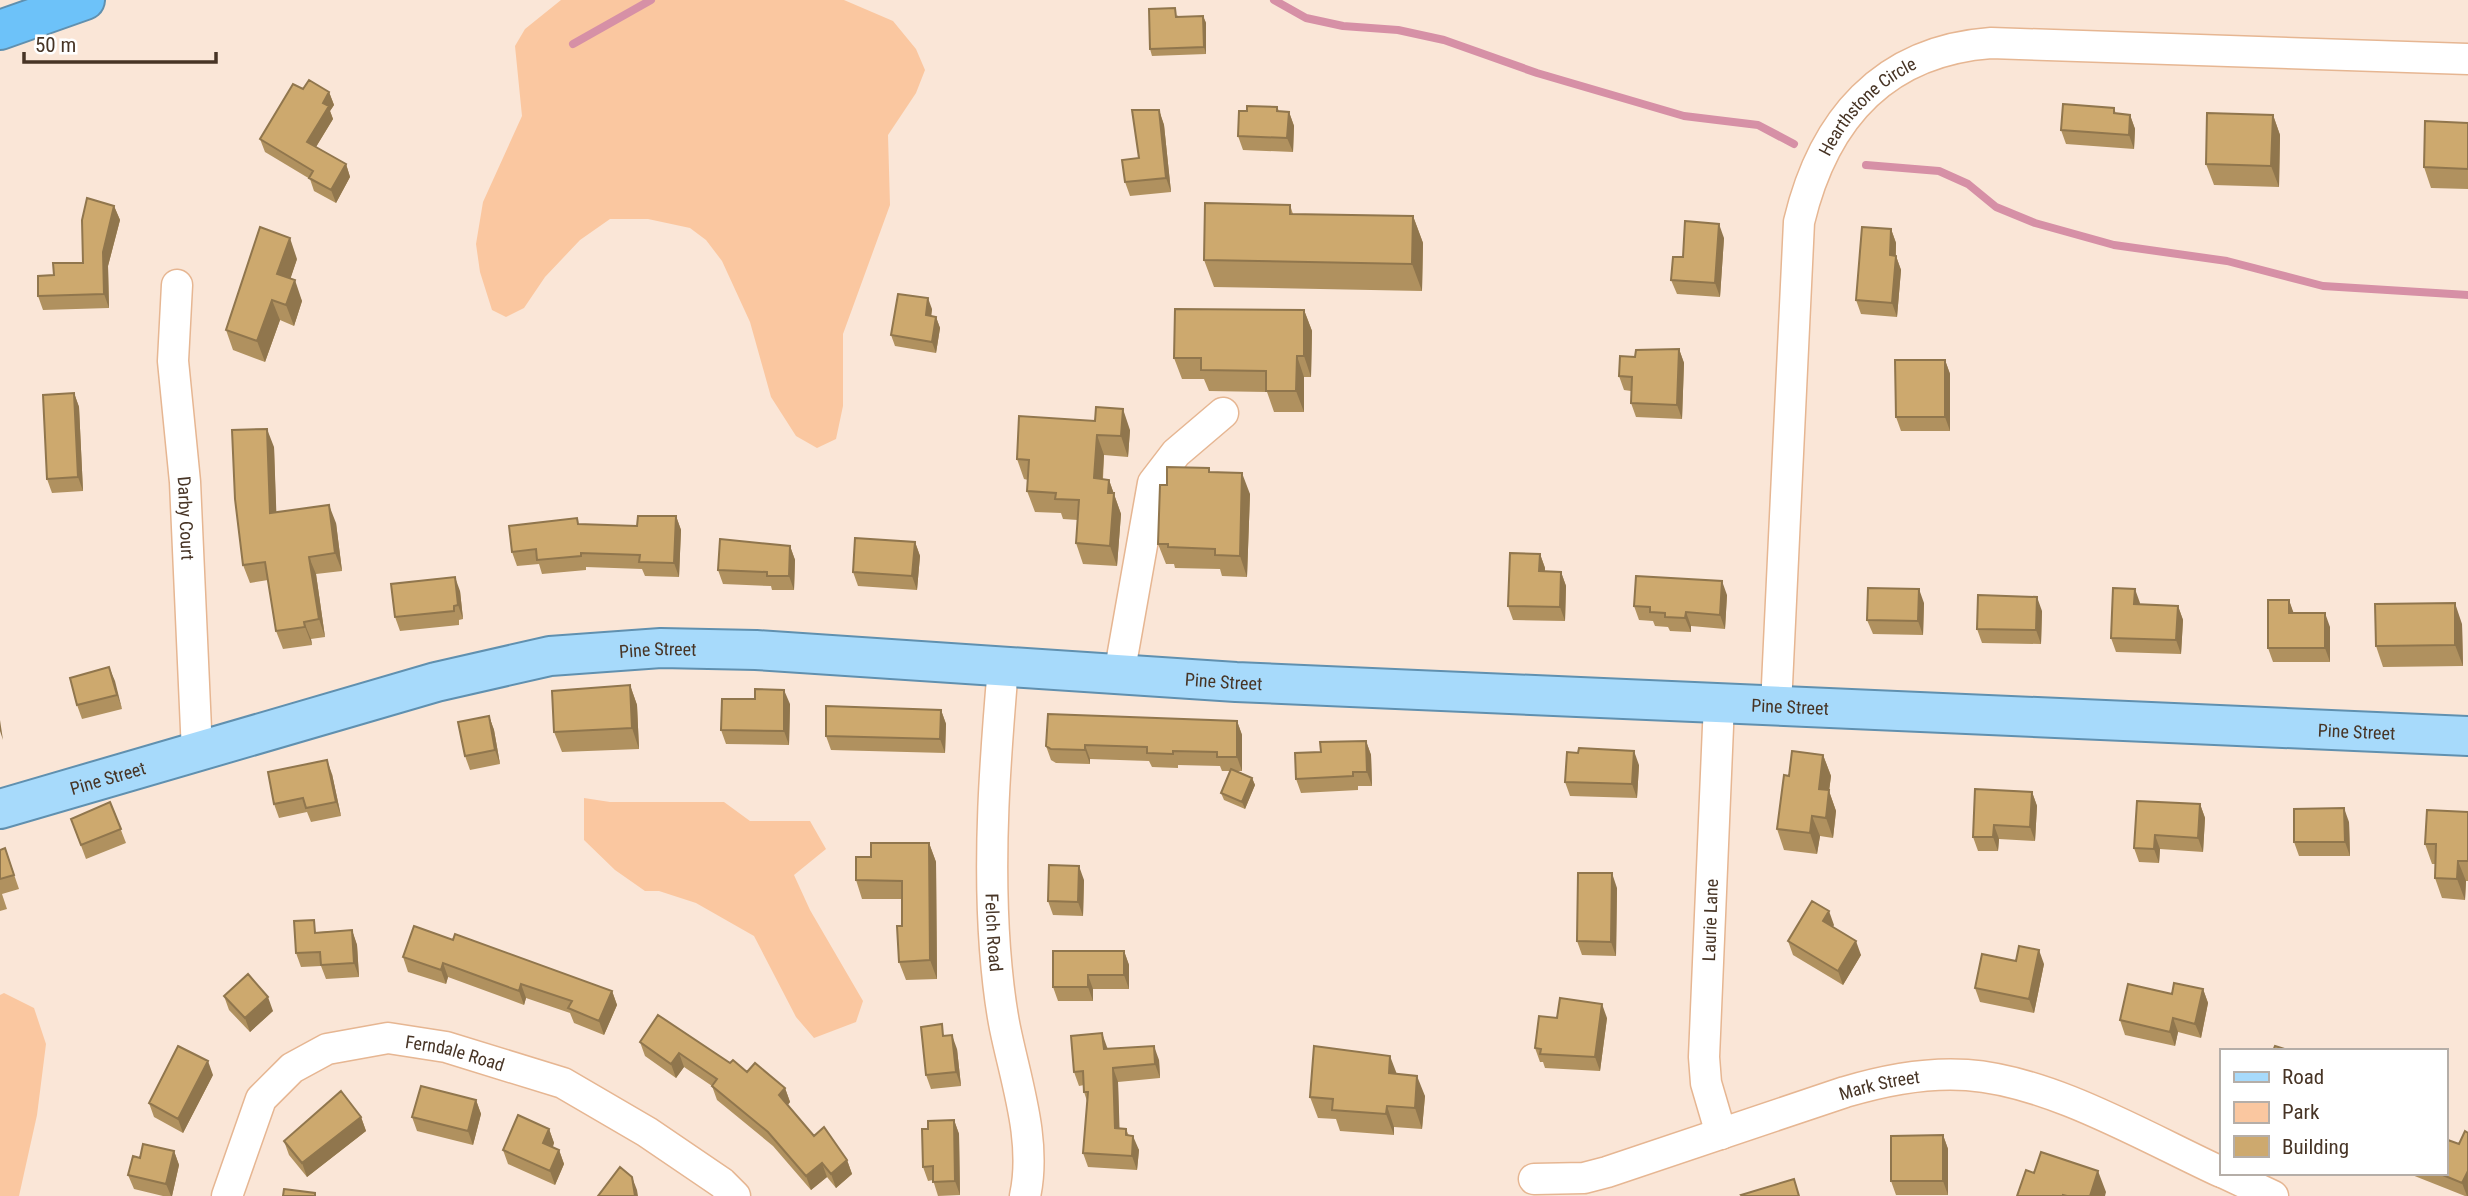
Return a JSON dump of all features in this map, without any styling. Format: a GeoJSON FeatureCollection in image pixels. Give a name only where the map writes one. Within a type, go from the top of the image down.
{"type":"FeatureCollection","features":[{"type":"Feature","properties":{"kind":"highway"},"geometry":{"type":"LineString","coordinates":[[0,30],[85,0]]}},
{"type":"Feature","properties":{"kind":"main road","name":"Pine Street"},"geometry":{"type":"LineString","coordinates":[[0,809],[436,682],[550,656],[640,649],[712,648],[1119,675],[2468,736]]}},
{"type":"Feature","properties":{"kind":"street","name":"Hearthstone Circle"},"geometry":{"type":"LineString","coordinates":[[1776,706],[1799,222],[1808,189],[1826,145],[1841,121],[1863,96],[1891,75],[1921,58],[1953,48],[1981,44],[2468,59]]}},
{"type":"Feature","properties":{"kind":"street","name":"Darby Court"},"geometry":{"type":"LineString","coordinates":[[177,285],[173,361],[185,482],[197,752]]}},
{"type":"Feature","properties":{"kind":"street"},"geometry":{"type":"LineString","coordinates":[[1119,675],[1153,483],[1176,453],[1223,413]]}},
{"type":"Feature","properties":{"kind":"street","name":"Felch Road"},"geometry":{"type":"LineString","coordinates":[[1003,667],[993,778],[992,881],[995,950],[1004,1025],[1026,1122],[1029,1180],[1026,1196]]}},
{"type":"Feature","properties":{"kind":"street","name":"Laurie Lane"},"geometry":{"type":"LineString","coordinates":[[1719,703],[1704,1057],[1706,1083],[1721,1133]]}},
{"type":"Feature","properties":{"kind":"street","name":"Ferndale Road"},"geometry":{"type":"LineString","coordinates":[[227,1196],[261,1099],[292,1068],[327,1049],[388,1038],[446,1047],[563,1083],[647,1132],[722,1183],[735,1196]]}},
{"type":"Feature","properties":{"kind":"street","name":"Mark Street"},"geometry":{"type":"LineString","coordinates":[[1534,1180],[1584,1178],[1878,1082],[1908,1077],[1965,1075],[1997,1079],[2057,1097],[2220,1172]]}},
{"type":"Feature","properties":{"kind":"street","name":"Mark Street"},"geometry":{"type":"LineString","coordinates":[[2226,1175],[2273,1196]]}},
{"type":"Feature","properties":{"kind":"green space"},"geometry":{"type":"Polygon","coordinates":[[[561,0],[844,0],[893,21],[916,49],[925,70],[916,93],[888,135],[890,205],[843,334],[843,406],[836,439],[817,448],[796,436],[771,397],[750,322],[722,261],[706,240],[690,228],[648,219],[610,219],[580,240],[545,277],[524,308],[506,317],[492,310],[480,272],[476,244],[483,202],[522,116],[515,46],[525,29],[561,0]]]}},
{"type":"Feature","properties":{"kind":"green space"},"geometry":{"type":"Polygon","coordinates":[[[584,798],[610,802],[724,802],[750,821],[810,821],[826,849],[794,875],[810,910],[863,1001],[856,1022],[814,1038],[796,1017],[754,936],[696,903],[659,891],[645,891],[615,870],[584,840],[584,798]]]}},
{"type":"Feature","properties":{"kind":"green space"},"geometry":{"type":"Polygon","coordinates":[[[4,993],[34,1008],[46,1044],[37,1115],[19,1196],[0,1196],[0,995],[4,993]]]}},
{"type":"Feature","properties":{"kind":"building"},"geometry":{"type":"Polygon","coordinates":[[[1175,8],[1176,17],[1203,16],[1204,47],[1150,49],[1149,9],[1175,8]]]}},
{"type":"Feature","properties":{"kind":"building"},"geometry":{"type":"Polygon","coordinates":[[[309,80],[329,92],[323,103],[329,106],[307,142],[346,164],[331,190],[309,178],[313,171],[260,139],[293,84],[303,89],[309,80]]]}},
{"type":"Feature","properties":{"kind":"building"},"geometry":{"type":"Polygon","coordinates":[[[2063,104],[2114,108],[2114,113],[2130,115],[2129,135],[2061,130],[2063,104]]]}},
{"type":"Feature","properties":{"kind":"building"},"geometry":{"type":"Polygon","coordinates":[[[1247,106],[1277,107],[1277,111],[1289,112],[1287,138],[1238,136],[1239,111],[1247,111],[1247,106]]]}},
{"type":"Feature","properties":{"kind":"building"},"geometry":{"type":"Polygon","coordinates":[[[1132,110],[1159,110],[1166,178],[1125,182],[1122,160],[1139,158],[1132,110]]]}},
{"type":"Feature","properties":{"kind":"building"},"geometry":{"type":"Polygon","coordinates":[[[2207,113],[2273,115],[2271,166],[2206,164],[2207,113]]]}},
{"type":"Feature","properties":{"kind":"building"},"geometry":{"type":"Polygon","coordinates":[[[2425,121],[2468,123],[2468,169],[2424,167],[2425,121]]]}},
{"type":"Feature","properties":{"kind":"building"},"geometry":{"type":"Polygon","coordinates":[[[87,198],[114,206],[103,252],[104,294],[38,296],[38,276],[54,275],[53,263],[83,263],[82,220],[87,198]]]}},
{"type":"Feature","properties":{"kind":"building"},"geometry":{"type":"Polygon","coordinates":[[[1205,203],[1290,205],[1290,214],[1413,216],[1412,264],[1204,260],[1205,203]]]}},
{"type":"Feature","properties":{"kind":"building"},"geometry":{"type":"Polygon","coordinates":[[[1685,221],[1719,224],[1715,283],[1671,280],[1673,257],[1683,257],[1685,221]]]}},
{"type":"Feature","properties":{"kind":"building"},"geometry":{"type":"Polygon","coordinates":[[[260,227],[290,238],[277,274],[295,280],[286,305],[272,300],[257,341],[226,330],[260,227]]]}},
{"type":"Feature","properties":{"kind":"building"},"geometry":{"type":"Polygon","coordinates":[[[1862,227],[1891,229],[1890,255],[1896,256],[1892,303],[1856,300],[1862,227]]]}},
{"type":"Feature","properties":{"kind":"building"},"geometry":{"type":"Polygon","coordinates":[[[898,294],[928,298],[926,315],[936,317],[932,342],[891,335],[898,294]]]}},
{"type":"Feature","properties":{"kind":"building"},"geometry":{"type":"Polygon","coordinates":[[[1175,309],[1304,310],[1304,356],[1297,356],[1296,391],[1266,391],[1266,371],[1201,370],[1201,358],[1174,358],[1175,309]]]}},
{"type":"Feature","properties":{"kind":"building"},"geometry":{"type":"Polygon","coordinates":[[[1679,349],[1677,405],[1631,403],[1632,377],[1619,376],[1620,356],[1635,357],[1636,350],[1679,349]]]}},
{"type":"Feature","properties":{"kind":"building"},"geometry":{"type":"Polygon","coordinates":[[[1895,360],[1945,360],[1945,417],[1896,417],[1895,360]]]}},
{"type":"Feature","properties":{"kind":"building"},"geometry":{"type":"Polygon","coordinates":[[[74,393],[78,477],[47,479],[43,395],[74,393]]]}},
{"type":"Feature","properties":{"kind":"building"},"geometry":{"type":"Polygon","coordinates":[[[1096,407],[1123,409],[1121,436],[1097,435],[1094,478],[1109,480],[1108,493],[1114,493],[1110,546],[1076,543],[1079,500],[1055,499],[1056,493],[1027,491],[1029,460],[1017,459],[1019,416],[1095,421],[1096,407]]]}},
{"type":"Feature","properties":{"kind":"building"},"geometry":{"type":"Polygon","coordinates":[[[267,429],[270,513],[329,505],[335,553],[309,557],[319,619],[304,622],[305,627],[276,631],[265,562],[243,565],[235,499],[232,430],[267,429]]]}},
{"type":"Feature","properties":{"kind":"building"},"geometry":{"type":"Polygon","coordinates":[[[1167,467],[1209,468],[1209,472],[1242,473],[1240,556],[1215,555],[1215,549],[1168,547],[1168,544],[1158,544],[1160,485],[1167,485],[1167,467]]]}},
{"type":"Feature","properties":{"kind":"building"},"geometry":{"type":"Polygon","coordinates":[[[638,516],[676,516],[674,563],[639,562],[640,555],[581,553],[581,556],[537,560],[536,549],[512,552],[509,526],[577,518],[578,524],[637,526],[638,516]]]}},
{"type":"Feature","properties":{"kind":"building"},"geometry":{"type":"Polygon","coordinates":[[[855,538],[915,542],[912,576],[853,572],[855,538]]]}},
{"type":"Feature","properties":{"kind":"building"},"geometry":{"type":"Polygon","coordinates":[[[720,539],[790,546],[789,576],[767,576],[767,572],[718,570],[720,539]]]}},
{"type":"Feature","properties":{"kind":"building"},"geometry":{"type":"Polygon","coordinates":[[[1510,553],[1540,554],[1539,571],[1561,572],[1560,607],[1508,606],[1510,553]]]}},
{"type":"Feature","properties":{"kind":"building"},"geometry":{"type":"Polygon","coordinates":[[[1636,576],[1722,581],[1720,615],[1686,612],[1685,618],[1665,617],[1665,613],[1650,612],[1650,607],[1634,606],[1636,576]]]}},
{"type":"Feature","properties":{"kind":"building"},"geometry":{"type":"Polygon","coordinates":[[[455,577],[458,605],[454,606],[454,611],[395,617],[391,584],[455,577]]]}},
{"type":"Feature","properties":{"kind":"building"},"geometry":{"type":"Polygon","coordinates":[[[1868,588],[1919,589],[1918,621],[1867,620],[1868,588]]]}},
{"type":"Feature","properties":{"kind":"building"},"geometry":{"type":"Polygon","coordinates":[[[2113,588],[2135,589],[2134,604],[2178,606],[2176,640],[2111,638],[2113,588]]]}},
{"type":"Feature","properties":{"kind":"building"},"geometry":{"type":"Polygon","coordinates":[[[1978,595],[2037,597],[2036,630],[1977,629],[1978,595]]]}},
{"type":"Feature","properties":{"kind":"building"},"geometry":{"type":"Polygon","coordinates":[[[2268,600],[2289,600],[2289,613],[2325,613],[2325,648],[2268,648],[2268,600]]]}},
{"type":"Feature","properties":{"kind":"building"},"geometry":{"type":"Polygon","coordinates":[[[2455,603],[2455,645],[2376,646],[2375,604],[2455,603]]]}},
{"type":"Feature","properties":{"kind":"building"},"geometry":{"type":"Polygon","coordinates":[[[109,667],[117,695],[77,705],[70,678],[109,667]]]}},
{"type":"Feature","properties":{"kind":"building"},"geometry":{"type":"Polygon","coordinates":[[[630,685],[632,728],[554,732],[552,691],[630,685]]]}},
{"type":"Feature","properties":{"kind":"building"},"geometry":{"type":"Polygon","coordinates":[[[755,689],[784,690],[784,731],[721,730],[722,699],[755,699],[755,689]]]}},
{"type":"Feature","properties":{"kind":"building"},"geometry":{"type":"Polygon","coordinates":[[[826,706],[941,710],[940,739],[826,736],[826,706]]]}},
{"type":"Feature","properties":{"kind":"building"},"geometry":{"type":"Polygon","coordinates":[[[1048,714],[1237,721],[1237,757],[1217,757],[1217,752],[1147,753],[1147,747],[1085,745],[1085,750],[1051,749],[1046,746],[1048,714]]]}},
{"type":"Feature","properties":{"kind":"building"},"geometry":{"type":"Polygon","coordinates":[[[489,716],[495,750],[465,756],[458,722],[489,716]]]}},
{"type":"Feature","properties":{"kind":"building"},"geometry":{"type":"Polygon","coordinates":[[[1366,741],[1367,772],[1353,772],[1353,776],[1296,779],[1295,753],[1321,752],[1320,742],[1366,741]]]}},
{"type":"Feature","properties":{"kind":"building"},"geometry":{"type":"Polygon","coordinates":[[[1579,748],[1634,751],[1632,784],[1565,782],[1567,752],[1578,753],[1579,748]]]}},
{"type":"Feature","properties":{"kind":"building"},"geometry":{"type":"Polygon","coordinates":[[[1792,751],[1823,755],[1819,789],[1829,790],[1826,818],[1812,816],[1810,833],[1777,829],[1784,775],[1789,776],[1792,751]]]}},
{"type":"Feature","properties":{"kind":"building"},"geometry":{"type":"Polygon","coordinates":[[[327,760],[336,802],[306,808],[303,798],[274,804],[268,772],[327,760]]]}},
{"type":"Feature","properties":{"kind":"building"},"geometry":{"type":"Polygon","coordinates":[[[1231,769],[1252,778],[1242,802],[1221,793],[1231,769]]]}},
{"type":"Feature","properties":{"kind":"building"},"geometry":{"type":"Polygon","coordinates":[[[1975,789],[2032,792],[2030,827],[1994,825],[1993,837],[1973,837],[1975,789]]]}},
{"type":"Feature","properties":{"kind":"building"},"geometry":{"type":"Polygon","coordinates":[[[2137,801],[2200,804],[2198,838],[2155,835],[2154,849],[2134,848],[2137,801]]]}},
{"type":"Feature","properties":{"kind":"building"},"geometry":{"type":"Polygon","coordinates":[[[110,802],[121,829],[81,845],[71,819],[110,802]]]}},
{"type":"Feature","properties":{"kind":"building"},"geometry":{"type":"Polygon","coordinates":[[[2344,808],[2345,842],[2294,842],[2294,809],[2344,808]]]}},
{"type":"Feature","properties":{"kind":"building"},"geometry":{"type":"Polygon","coordinates":[[[2427,810],[2468,812],[2468,861],[2458,861],[2457,879],[2435,878],[2436,844],[2425,844],[2427,810]]]}},
{"type":"Feature","properties":{"kind":"building"},"geometry":{"type":"Polygon","coordinates":[[[871,843],[929,843],[930,960],[899,962],[897,926],[902,926],[902,881],[856,880],[856,857],[871,857],[871,843]]]}},
{"type":"Feature","properties":{"kind":"building"},"geometry":{"type":"Polygon","coordinates":[[[5,848],[14,875],[0,879],[0,850],[5,848]]]}},
{"type":"Feature","properties":{"kind":"building"},"geometry":{"type":"Polygon","coordinates":[[[1049,865],[1079,866],[1078,902],[1048,901],[1049,865]]]}},
{"type":"Feature","properties":{"kind":"building"},"geometry":{"type":"Polygon","coordinates":[[[1578,873],[1612,873],[1611,942],[1577,941],[1578,873]]]}},
{"type":"Feature","properties":{"kind":"building"},"geometry":{"type":"Polygon","coordinates":[[[1812,901],[1829,911],[1823,921],[1856,941],[1838,971],[1788,941],[1812,901]]]}},
{"type":"Feature","properties":{"kind":"building"},"geometry":{"type":"Polygon","coordinates":[[[314,920],[315,933],[352,930],[354,963],[321,965],[320,952],[296,953],[294,921],[314,920]]]}},
{"type":"Feature","properties":{"kind":"building"},"geometry":{"type":"Polygon","coordinates":[[[414,926],[453,940],[455,934],[612,991],[599,1021],[568,1008],[572,1001],[521,984],[519,991],[443,963],[441,970],[403,957],[414,926]]]}},
{"type":"Feature","properties":{"kind":"building"},"geometry":{"type":"Polygon","coordinates":[[[2019,946],[2039,950],[2029,999],[1975,988],[1982,954],[2016,961],[2019,946]]]}},
{"type":"Feature","properties":{"kind":"building"},"geometry":{"type":"Polygon","coordinates":[[[1053,951],[1124,951],[1124,975],[1088,975],[1088,987],[1053,987],[1053,951]]]}},
{"type":"Feature","properties":{"kind":"building"},"geometry":{"type":"Polygon","coordinates":[[[248,974],[268,997],[245,1018],[224,996],[248,974]]]}},
{"type":"Feature","properties":{"kind":"building"},"geometry":{"type":"Polygon","coordinates":[[[2174,983],[2203,989],[2195,1024],[2173,1018],[2170,1032],[2120,1020],[2128,984],[2172,994],[2174,983]]]}},
{"type":"Feature","properties":{"kind":"building"},"geometry":{"type":"Polygon","coordinates":[[[1560,998],[1602,1004],[1595,1057],[1540,1054],[1541,1049],[1535,1048],[1539,1016],[1557,1018],[1560,998]]]}},
{"type":"Feature","properties":{"kind":"building"},"geometry":{"type":"Polygon","coordinates":[[[658,1015],[730,1063],[733,1060],[747,1072],[755,1063],[785,1088],[779,1095],[814,1136],[824,1127],[847,1160],[831,1174],[822,1163],[806,1176],[768,1132],[712,1086],[717,1079],[679,1053],[671,1064],[640,1042],[658,1015]]]}},
{"type":"Feature","properties":{"kind":"building"},"geometry":{"type":"Polygon","coordinates":[[[942,1024],[943,1036],[952,1035],[956,1072],[926,1075],[921,1027],[942,1024]]]}},
{"type":"Feature","properties":{"kind":"building"},"geometry":{"type":"Polygon","coordinates":[[[1102,1033],[1104,1049],[1154,1046],[1155,1064],[1113,1068],[1115,1128],[1126,1129],[1126,1135],[1133,1136],[1132,1156],[1083,1153],[1088,1092],[1084,1092],[1083,1071],[1074,1072],[1071,1036],[1102,1033]]]}},
{"type":"Feature","properties":{"kind":"building"},"geometry":{"type":"Polygon","coordinates":[[[178,1046],[208,1061],[178,1119],[149,1103],[178,1046]]]}},
{"type":"Feature","properties":{"kind":"building"},"geometry":{"type":"Polygon","coordinates":[[[1314,1046],[1390,1056],[1389,1073],[1417,1076],[1415,1108],[1387,1106],[1386,1114],[1332,1110],[1333,1099],[1310,1097],[1314,1046]]]}},
{"type":"Feature","properties":{"kind":"building"},"geometry":{"type":"Polygon","coordinates":[[[421,1086],[476,1100],[468,1131],[412,1117],[421,1086]]]}},
{"type":"Feature","properties":{"kind":"building"},"geometry":{"type":"Polygon","coordinates":[[[341,1091],[361,1117],[302,1163],[284,1141],[341,1091]]]}},
{"type":"Feature","properties":{"kind":"building"},"geometry":{"type":"Polygon","coordinates":[[[518,1115],[549,1129],[543,1143],[559,1150],[550,1171],[503,1150],[518,1115]]]}},
{"type":"Feature","properties":{"kind":"building"},"geometry":{"type":"Polygon","coordinates":[[[954,1120],[955,1181],[933,1182],[933,1166],[923,1167],[922,1129],[928,1129],[928,1121],[954,1120]]]}},
{"type":"Feature","properties":{"kind":"building"},"geometry":{"type":"Polygon","coordinates":[[[2465,1131],[2468,1133],[2468,1171],[2462,1183],[2443,1175],[2447,1175],[2447,1140],[2459,1144],[2465,1131]]]}},
{"type":"Feature","properties":{"kind":"building"},"geometry":{"type":"Polygon","coordinates":[[[1943,1135],[1943,1181],[1891,1181],[1891,1136],[1943,1135]]]}},
{"type":"Feature","properties":{"kind":"building"},"geometry":{"type":"Polygon","coordinates":[[[143,1144],[174,1151],[166,1184],[128,1175],[133,1156],[140,1158],[143,1144]]]}},
{"type":"Feature","properties":{"kind":"building"},"geometry":{"type":"Polygon","coordinates":[[[2041,1152],[2098,1171],[2090,1196],[2017,1196],[2026,1170],[2034,1173],[2041,1152]]]}},
{"type":"Feature","properties":{"kind":"building"},"geometry":{"type":"Polygon","coordinates":[[[620,1167],[632,1177],[635,1196],[598,1196],[620,1167]]]}},
{"type":"Feature","properties":{"kind":"building"},"geometry":{"type":"Polygon","coordinates":[[[1794,1179],[1799,1196],[1741,1195],[1794,1179]]]}},
{"type":"Feature","properties":{"kind":"building"},"geometry":{"type":"Polygon","coordinates":[[[284,1189],[315,1193],[315,1196],[283,1196],[284,1189]]]}},
{"type":"Feature","properties":{"kind":"waterway"},"geometry":{"type":"LineString","coordinates":[[573,44],[651,0]]}},
{"type":"Feature","properties":{"kind":"waterway"},"geometry":{"type":"LineString","coordinates":[[1274,0],[1306,18],[1343,26],[1398,30],[1444,40],[1537,73],[1684,116],[1758,125],[1794,144]]}},
{"type":"Feature","properties":{"kind":"waterway"},"geometry":{"type":"LineString","coordinates":[[1866,165],[1939,171],[1968,184],[1996,207],[2035,223],[2114,245],[2227,261],[2323,286],[2468,295]]}}]}
